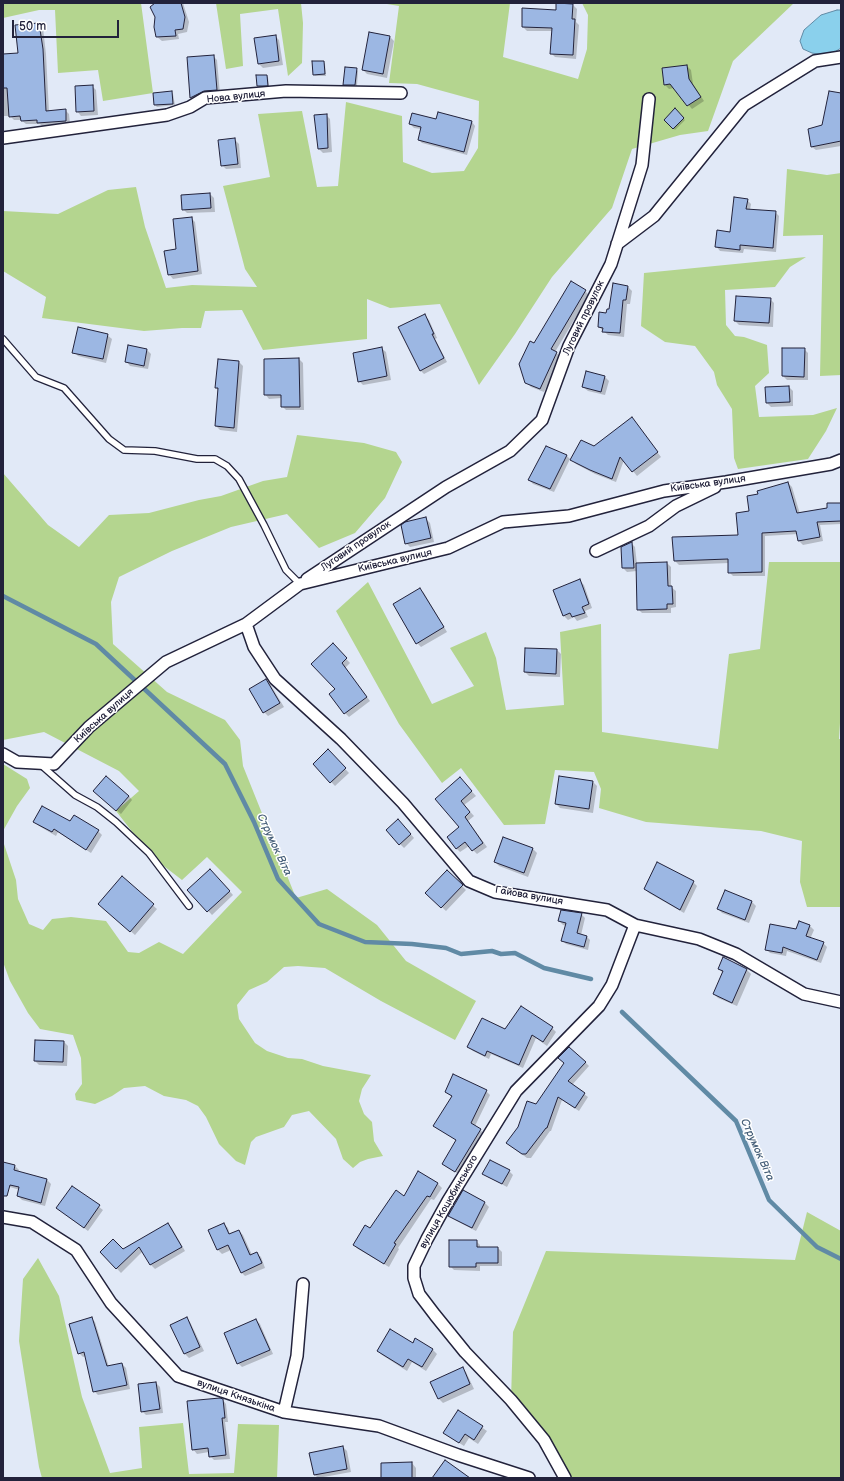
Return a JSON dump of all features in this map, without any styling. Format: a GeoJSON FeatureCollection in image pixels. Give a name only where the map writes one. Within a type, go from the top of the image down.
{"type":"FeatureCollection","features":[{"type":"Feature","properties":{"kind":"street"},"geometry":{"type":"LineString","coordinates":[[617,244],[654,216],[744,105],[815,60],[841,57]]}},
{"type":"Feature","properties":{"kind":"street","name":"Нова вулиця"},"geometry":{"type":"LineString","coordinates":[[3,138],[167,115],[190,107],[205,98],[286,91],[401,93]]}},
{"type":"Feature","properties":{"kind":"street","name":"Луговий провулок"},"geometry":{"type":"LineString","coordinates":[[300,584],[446,487],[510,451],[542,420],[569,346],[611,264],[642,165],[649,99]]}},
{"type":"Feature","properties":{"kind":"street","name":"Київська вулиця"},"geometry":{"type":"LineString","coordinates":[[3,754],[17,762],[54,764],[89,727],[166,662],[246,624],[300,584],[448,548],[503,522],[569,516],[664,490],[726,482],[831,464],[841,460]]}},
{"type":"Feature","properties":{"kind":"street"},"geometry":{"type":"LineString","coordinates":[[596,550],[649,526],[676,506],[726,482]]}},
{"type":"Feature","properties":{"kind":"street","name":"Гайова вулиця"},"geometry":{"type":"LineString","coordinates":[[246,624],[254,647],[275,679],[341,739],[398,798],[469,881],[495,892],[608,910],[635,925],[699,939],[736,954],[804,994],[841,1002]]}},
{"type":"Feature","properties":{"kind":"street","name":"вулиця Коцюбинського"},"geometry":{"type":"LineString","coordinates":[[565,1478],[544,1440],[511,1400],[465,1352],[423,1300],[419,1294],[414,1278],[414,1266],[448,1201],[516,1091],[599,1006],[612,985],[635,925]]}},
{"type":"Feature","properties":{"kind":"street","name":"вулиця Князькіна"},"geometry":{"type":"LineString","coordinates":[[3,1217],[32,1222],[76,1250],[111,1303],[178,1376],[284,1412],[379,1426],[458,1455],[529,1478]]}},
{"type":"Feature","properties":{"kind":"street"},"geometry":{"type":"LineString","coordinates":[[284,1412],[296,1356],[302,1284]]}},
{"type":"Feature","properties":{"kind":"lane"},"geometry":{"type":"LineString","coordinates":[[3,339],[36,377],[64,388],[108,439],[124,450],[155,451],[197,459],[215,459],[227,466],[239,479],[286,570],[300,584]]}},
{"type":"Feature","properties":{"kind":"lane"},"geometry":{"type":"LineString","coordinates":[[39,763],[75,795],[97,807],[116,822],[149,853],[189,906]]}},
{"type":"Feature","properties":{"kind":"green space"},"geometry":{"type":"Polygon","coordinates":[[[3,3],[141,3],[153,93],[103,101],[98,70],[58,73],[55,10],[39,10],[3,18],[3,3]]]}},
{"type":"Feature","properties":{"kind":"green space"},"geometry":{"type":"Polygon","coordinates":[[[216,3],[301,3],[303,23],[302,63],[288,76],[278,9],[240,14],[243,66],[226,69],[216,3]]]}},
{"type":"Feature","properties":{"kind":"green space"},"geometry":{"type":"Polygon","coordinates":[[[381,3],[510,3],[503,57],[578,79],[587,49],[588,15],[582,3],[794,3],[733,61],[708,131],[680,135],[632,149],[612,208],[552,277],[515,334],[479,385],[440,304],[390,308],[367,299],[367,339],[263,350],[242,310],[205,311],[201,328],[144,331],[42,318],[46,297],[3,271],[3,211],[58,214],[108,190],[136,187],[145,227],[166,288],[192,285],[257,287],[245,269],[223,186],[270,177],[258,114],[302,111],[317,187],[338,186],[346,102],[402,116],[403,162],[432,173],[464,171],[478,148],[479,101],[417,84],[389,83],[399,6],[381,3]]]}},
{"type":"Feature","properties":{"kind":"green space"},"geometry":{"type":"Polygon","coordinates":[[[787,169],[827,175],[841,173],[841,375],[820,376],[823,235],[783,236],[787,169]]]}},
{"type":"Feature","properties":{"kind":"green space"},"geometry":{"type":"Polygon","coordinates":[[[806,257],[790,267],[775,287],[725,290],[726,325],[735,336],[744,337],[767,345],[769,373],[755,386],[759,417],[813,415],[837,408],[826,431],[808,459],[738,469],[734,458],[732,409],[717,385],[714,372],[695,346],[665,342],[641,326],[644,273],[806,257]]]}},
{"type":"Feature","properties":{"kind":"green space"},"geometry":{"type":"Polygon","coordinates":[[[297,435],[364,443],[396,452],[402,462],[385,498],[355,533],[319,548],[287,514],[231,527],[172,551],[119,577],[111,602],[113,644],[167,692],[225,720],[240,740],[243,766],[296,898],[327,889],[377,925],[406,961],[476,1001],[455,1040],[381,1001],[325,968],[298,966],[284,967],[267,982],[249,990],[237,1005],[239,1019],[255,1043],[267,1051],[288,1058],[302,1059],[323,1066],[371,1075],[362,1089],[359,1101],[364,1114],[372,1122],[374,1141],[383,1156],[360,1162],[353,1168],[343,1159],[336,1139],[309,1111],[292,1115],[284,1127],[256,1137],[251,1142],[245,1165],[236,1161],[219,1144],[206,1117],[198,1106],[186,1100],[164,1096],[145,1086],[124,1088],[112,1096],[95,1104],[76,1100],[75,1094],[82,1084],[81,1058],[73,1035],[40,1029],[28,1013],[10,981],[3,962],[3,841],[16,880],[18,899],[29,924],[43,930],[52,919],[71,917],[106,921],[128,952],[139,953],[159,942],[183,954],[242,892],[207,857],[182,880],[152,857],[116,811],[139,791],[119,771],[44,732],[3,740],[3,473],[48,525],[79,547],[109,515],[149,513],[221,496],[263,481],[287,477],[297,435]]]}},
{"type":"Feature","properties":{"kind":"green space"},"geometry":{"type":"Polygon","coordinates":[[[769,562],[841,562],[841,707],[839,739],[841,739],[841,907],[807,907],[800,882],[802,841],[761,831],[646,822],[599,808],[601,789],[594,772],[555,770],[545,824],[504,825],[461,768],[442,783],[399,724],[336,611],[368,582],[432,704],[474,686],[450,648],[486,632],[496,658],[506,710],[564,705],[560,632],[601,624],[602,732],[718,749],[729,654],[760,649],[769,562]]]}},
{"type":"Feature","properties":{"kind":"green space"},"geometry":{"type":"Polygon","coordinates":[[[3,764],[27,779],[30,788],[17,806],[3,831],[3,764]]]}},
{"type":"Feature","properties":{"kind":"green space"},"geometry":{"type":"Polygon","coordinates":[[[807,1212],[841,1231],[841,1478],[567,1478],[511,1400],[513,1332],[546,1251],[795,1260],[807,1212]]]}},
{"type":"Feature","properties":{"kind":"green space"},"geometry":{"type":"Polygon","coordinates":[[[38,1258],[59,1296],[82,1397],[110,1473],[142,1468],[139,1427],[183,1423],[189,1474],[234,1473],[238,1424],[279,1425],[277,1478],[42,1478],[19,1341],[23,1279],[38,1258]]]}},
{"type":"Feature","properties":{"kind":"water"},"geometry":{"type":"Polygon","coordinates":[[[841,10],[841,48],[833,53],[818,54],[803,49],[800,41],[804,30],[821,15],[841,10]]]}},
{"type":"Feature","properties":{"kind":"building"},"geometry":{"type":"Polygon","coordinates":[[[155,3],[181,3],[185,17],[183,29],[175,30],[176,36],[156,37],[154,27],[155,17],[150,7],[155,3]]]}},
{"type":"Feature","properties":{"kind":"building"},"geometry":{"type":"Polygon","coordinates":[[[556,3],[573,4],[572,19],[575,19],[573,55],[550,54],[552,28],[522,27],[522,8],[556,10],[556,3]]]}},
{"type":"Feature","properties":{"kind":"building"},"geometry":{"type":"Polygon","coordinates":[[[39,23],[43,49],[46,111],[66,109],[66,121],[37,123],[37,120],[21,121],[20,116],[9,117],[7,88],[3,88],[3,54],[18,53],[15,25],[39,23]]]}},
{"type":"Feature","properties":{"kind":"building"},"geometry":{"type":"Polygon","coordinates":[[[369,32],[390,36],[383,74],[362,70],[369,32]]]}},
{"type":"Feature","properties":{"kind":"building"},"geometry":{"type":"Polygon","coordinates":[[[276,35],[279,61],[258,64],[254,38],[276,35]]]}},
{"type":"Feature","properties":{"kind":"building"},"geometry":{"type":"Polygon","coordinates":[[[214,55],[217,90],[204,91],[190,98],[187,57],[214,55]]]}},
{"type":"Feature","properties":{"kind":"building"},"geometry":{"type":"Polygon","coordinates":[[[312,61],[324,61],[325,74],[313,75],[312,61]]]}},
{"type":"Feature","properties":{"kind":"building"},"geometry":{"type":"Polygon","coordinates":[[[687,65],[689,79],[701,97],[687,106],[670,84],[664,85],[662,68],[687,65]]]}},
{"type":"Feature","properties":{"kind":"building"},"geometry":{"type":"Polygon","coordinates":[[[345,67],[357,68],[355,85],[343,85],[345,67]]]}},
{"type":"Feature","properties":{"kind":"building"},"geometry":{"type":"Polygon","coordinates":[[[256,75],[267,75],[268,86],[257,86],[256,75]]]}},
{"type":"Feature","properties":{"kind":"building"},"geometry":{"type":"Polygon","coordinates":[[[93,85],[94,111],[76,112],[75,86],[93,85]]]}},
{"type":"Feature","properties":{"kind":"building"},"geometry":{"type":"Polygon","coordinates":[[[172,91],[173,104],[154,105],[153,93],[172,91]]]}},
{"type":"Feature","properties":{"kind":"building"},"geometry":{"type":"Polygon","coordinates":[[[829,91],[841,93],[841,141],[811,147],[808,129],[822,125],[829,91]]]}},
{"type":"Feature","properties":{"kind":"building"},"geometry":{"type":"Polygon","coordinates":[[[675,108],[684,118],[673,129],[664,120],[675,108]]]}},
{"type":"Feature","properties":{"kind":"building"},"geometry":{"type":"Polygon","coordinates":[[[438,112],[472,121],[464,152],[418,140],[421,127],[409,124],[412,113],[436,119],[438,112]]]}},
{"type":"Feature","properties":{"kind":"building"},"geometry":{"type":"Polygon","coordinates":[[[327,114],[328,148],[318,149],[314,115],[327,114]]]}},
{"type":"Feature","properties":{"kind":"building"},"geometry":{"type":"Polygon","coordinates":[[[235,138],[238,164],[221,166],[218,140],[235,138]]]}},
{"type":"Feature","properties":{"kind":"building"},"geometry":{"type":"Polygon","coordinates":[[[210,193],[211,208],[182,210],[181,195],[210,193]]]}},
{"type":"Feature","properties":{"kind":"building"},"geometry":{"type":"Polygon","coordinates":[[[734,197],[748,199],[746,209],[776,211],[773,248],[740,245],[740,250],[715,247],[717,230],[730,232],[734,197]]]}},
{"type":"Feature","properties":{"kind":"building"},"geometry":{"type":"Polygon","coordinates":[[[192,217],[198,271],[168,275],[164,251],[176,249],[173,219],[192,217]]]}},
{"type":"Feature","properties":{"kind":"building"},"geometry":{"type":"Polygon","coordinates":[[[571,281],[586,290],[551,349],[557,352],[540,389],[525,383],[519,364],[530,341],[534,343],[571,281]]]}},
{"type":"Feature","properties":{"kind":"building"},"geometry":{"type":"Polygon","coordinates":[[[613,283],[628,286],[626,300],[623,300],[620,333],[602,332],[603,328],[598,327],[599,312],[606,313],[607,309],[609,309],[613,283]]]}},
{"type":"Feature","properties":{"kind":"building"},"geometry":{"type":"Polygon","coordinates":[[[736,296],[771,298],[769,323],[734,321],[736,296]]]}},
{"type":"Feature","properties":{"kind":"building"},"geometry":{"type":"Polygon","coordinates":[[[425,314],[434,334],[432,334],[444,358],[420,371],[398,327],[425,314]]]}},
{"type":"Feature","properties":{"kind":"building"},"geometry":{"type":"Polygon","coordinates":[[[78,327],[108,334],[103,359],[72,353],[78,327]]]}},
{"type":"Feature","properties":{"kind":"building"},"geometry":{"type":"Polygon","coordinates":[[[128,345],[147,349],[144,366],[125,362],[128,345]]]}},
{"type":"Feature","properties":{"kind":"building"},"geometry":{"type":"Polygon","coordinates":[[[382,347],[387,376],[358,382],[353,353],[382,347]]]}},
{"type":"Feature","properties":{"kind":"building"},"geometry":{"type":"Polygon","coordinates":[[[782,348],[805,348],[804,377],[782,376],[782,348]]]}},
{"type":"Feature","properties":{"kind":"building"},"geometry":{"type":"Polygon","coordinates":[[[299,358],[300,407],[281,407],[281,395],[264,395],[264,359],[299,358]]]}},
{"type":"Feature","properties":{"kind":"building"},"geometry":{"type":"Polygon","coordinates":[[[218,359],[239,361],[234,428],[215,426],[218,388],[215,388],[218,359]]]}},
{"type":"Feature","properties":{"kind":"building"},"geometry":{"type":"Polygon","coordinates":[[[586,371],[605,376],[601,392],[582,387],[586,371]]]}},
{"type":"Feature","properties":{"kind":"building"},"geometry":{"type":"Polygon","coordinates":[[[789,386],[790,402],[766,403],[765,387],[789,386]]]}},
{"type":"Feature","properties":{"kind":"building"},"geometry":{"type":"Polygon","coordinates":[[[632,417],[658,452],[632,472],[620,457],[612,479],[570,460],[581,440],[594,446],[632,417]]]}},
{"type":"Feature","properties":{"kind":"building"},"geometry":{"type":"Polygon","coordinates":[[[546,446],[567,455],[550,489],[528,480],[546,446]]]}},
{"type":"Feature","properties":{"kind":"building"},"geometry":{"type":"Polygon","coordinates":[[[788,482],[797,513],[827,508],[827,503],[841,503],[841,521],[817,522],[820,537],[798,541],[796,531],[762,533],[762,572],[728,573],[728,559],[674,561],[672,537],[738,535],[736,513],[749,511],[747,496],[758,494],[757,491],[788,482]]]}},
{"type":"Feature","properties":{"kind":"building"},"geometry":{"type":"Polygon","coordinates":[[[426,517],[431,538],[405,544],[401,525],[405,522],[426,517]]]}},
{"type":"Feature","properties":{"kind":"building"},"geometry":{"type":"Polygon","coordinates":[[[632,542],[634,568],[622,568],[621,547],[632,542]]]}},
{"type":"Feature","properties":{"kind":"building"},"geometry":{"type":"Polygon","coordinates":[[[667,562],[668,586],[672,586],[673,604],[667,604],[667,609],[637,610],[636,563],[667,562]]]}},
{"type":"Feature","properties":{"kind":"building"},"geometry":{"type":"Polygon","coordinates":[[[580,579],[589,604],[582,607],[585,613],[572,617],[570,613],[563,616],[553,590],[580,579]]]}},
{"type":"Feature","properties":{"kind":"building"},"geometry":{"type":"Polygon","coordinates":[[[420,588],[444,627],[416,644],[393,604],[420,588]]]}},
{"type":"Feature","properties":{"kind":"building"},"geometry":{"type":"Polygon","coordinates":[[[333,643],[347,658],[342,663],[367,697],[344,714],[329,694],[335,689],[311,664],[333,643]]]}},
{"type":"Feature","properties":{"kind":"building"},"geometry":{"type":"Polygon","coordinates":[[[525,648],[557,649],[556,674],[524,672],[525,648]]]}},
{"type":"Feature","properties":{"kind":"building"},"geometry":{"type":"Polygon","coordinates":[[[266,679],[280,703],[263,713],[249,689],[266,679]]]}},
{"type":"Feature","properties":{"kind":"building"},"geometry":{"type":"Polygon","coordinates":[[[328,749],[346,768],[330,783],[313,764],[328,749]]]}},
{"type":"Feature","properties":{"kind":"building"},"geometry":{"type":"Polygon","coordinates":[[[106,776],[129,796],[116,811],[93,791],[106,776]]]}},
{"type":"Feature","properties":{"kind":"building"},"geometry":{"type":"Polygon","coordinates":[[[559,776],[593,781],[589,809],[555,804],[559,776]]]}},
{"type":"Feature","properties":{"kind":"building"},"geometry":{"type":"Polygon","coordinates":[[[460,777],[472,791],[461,801],[470,812],[465,817],[483,843],[472,851],[465,842],[456,849],[447,837],[459,827],[435,799],[460,777]]]}},
{"type":"Feature","properties":{"kind":"building"},"geometry":{"type":"Polygon","coordinates":[[[42,806],[70,821],[74,815],[99,830],[86,850],[54,829],[52,832],[33,822],[42,806]]]}},
{"type":"Feature","properties":{"kind":"building"},"geometry":{"type":"Polygon","coordinates":[[[398,819],[411,834],[399,845],[386,830],[398,819]]]}},
{"type":"Feature","properties":{"kind":"building"},"geometry":{"type":"Polygon","coordinates":[[[503,837],[533,848],[524,873],[494,862],[503,837]]]}},
{"type":"Feature","properties":{"kind":"building"},"geometry":{"type":"Polygon","coordinates":[[[657,862],[694,881],[680,910],[644,889],[657,862]]]}},
{"type":"Feature","properties":{"kind":"building"},"geometry":{"type":"Polygon","coordinates":[[[210,869],[230,891],[207,912],[187,890],[210,869]]]}},
{"type":"Feature","properties":{"kind":"building"},"geometry":{"type":"Polygon","coordinates":[[[447,870],[463,885],[441,908],[425,893],[447,870]]]}},
{"type":"Feature","properties":{"kind":"building"},"geometry":{"type":"Polygon","coordinates":[[[122,876],[154,904],[130,932],[98,904],[122,876]]]}},
{"type":"Feature","properties":{"kind":"building"},"geometry":{"type":"Polygon","coordinates":[[[725,890],[752,901],[745,920],[717,909],[725,890]]]}},
{"type":"Feature","properties":{"kind":"building"},"geometry":{"type":"Polygon","coordinates":[[[561,910],[582,913],[577,933],[587,936],[584,947],[561,941],[566,923],[558,921],[561,910]]]}},
{"type":"Feature","properties":{"kind":"building"},"geometry":{"type":"Polygon","coordinates":[[[799,921],[810,925],[806,936],[824,942],[817,960],[783,947],[782,953],[765,950],[770,924],[796,929],[799,921]]]}},
{"type":"Feature","properties":{"kind":"building"},"geometry":{"type":"Polygon","coordinates":[[[723,957],[747,969],[732,1003],[713,994],[723,971],[718,969],[723,957]]]}},
{"type":"Feature","properties":{"kind":"building"},"geometry":{"type":"Polygon","coordinates":[[[521,1006],[553,1027],[543,1042],[532,1035],[519,1065],[487,1051],[485,1056],[467,1047],[482,1018],[505,1029],[521,1006]]]}},
{"type":"Feature","properties":{"kind":"building"},"geometry":{"type":"Polygon","coordinates":[[[35,1040],[64,1041],[63,1062],[34,1061],[35,1040]]]}},
{"type":"Feature","properties":{"kind":"building"},"geometry":{"type":"Polygon","coordinates":[[[569,1047],[586,1062],[568,1081],[585,1093],[575,1108],[558,1097],[547,1128],[526,1154],[522,1154],[506,1143],[518,1127],[527,1101],[536,1104],[564,1063],[558,1058],[569,1047]]]}},
{"type":"Feature","properties":{"kind":"building"},"geometry":{"type":"Polygon","coordinates":[[[453,1074],[487,1090],[471,1123],[481,1129],[455,1172],[442,1164],[456,1140],[433,1126],[452,1096],[445,1092],[453,1074]]]}},
{"type":"Feature","properties":{"kind":"building"},"geometry":{"type":"Polygon","coordinates":[[[490,1160],[510,1170],[502,1184],[482,1174],[490,1160]]]}},
{"type":"Feature","properties":{"kind":"building"},"geometry":{"type":"Polygon","coordinates":[[[3,1162],[15,1165],[14,1170],[47,1179],[41,1203],[17,1196],[19,1187],[10,1185],[7,1196],[3,1196],[3,1162]]]}},
{"type":"Feature","properties":{"kind":"building"},"geometry":{"type":"Polygon","coordinates":[[[418,1171],[438,1183],[430,1197],[427,1196],[394,1243],[396,1244],[384,1264],[353,1245],[365,1225],[370,1228],[396,1190],[404,1196],[418,1171]]]}},
{"type":"Feature","properties":{"kind":"building"},"geometry":{"type":"Polygon","coordinates":[[[72,1186],[100,1205],[84,1228],[56,1208],[72,1186]]]}},
{"type":"Feature","properties":{"kind":"building"},"geometry":{"type":"Polygon","coordinates":[[[463,1190],[485,1202],[472,1228],[448,1216],[463,1190]]]}},
{"type":"Feature","properties":{"kind":"building"},"geometry":{"type":"Polygon","coordinates":[[[168,1223],[182,1247],[150,1265],[139,1247],[116,1269],[100,1252],[113,1239],[123,1249],[168,1223]]]}},
{"type":"Feature","properties":{"kind":"building"},"geometry":{"type":"Polygon","coordinates":[[[224,1223],[229,1234],[239,1230],[250,1255],[257,1252],[262,1263],[241,1273],[228,1245],[217,1250],[208,1230],[224,1223]]]}},
{"type":"Feature","properties":{"kind":"building"},"geometry":{"type":"Polygon","coordinates":[[[449,1240],[477,1240],[477,1247],[498,1247],[498,1263],[476,1263],[476,1267],[449,1267],[449,1240]]]}},
{"type":"Feature","properties":{"kind":"building"},"geometry":{"type":"Polygon","coordinates":[[[92,1317],[107,1366],[122,1363],[127,1385],[93,1392],[84,1352],[78,1354],[69,1324],[92,1317]]]}},
{"type":"Feature","properties":{"kind":"building"},"geometry":{"type":"Polygon","coordinates":[[[187,1317],[200,1347],[184,1354],[170,1325],[187,1317]]]}},
{"type":"Feature","properties":{"kind":"building"},"geometry":{"type":"Polygon","coordinates":[[[256,1319],[270,1350],[237,1364],[224,1333],[256,1319]]]}},
{"type":"Feature","properties":{"kind":"building"},"geometry":{"type":"Polygon","coordinates":[[[390,1329],[413,1343],[415,1338],[433,1349],[422,1367],[408,1359],[403,1367],[377,1351],[390,1329]]]}},
{"type":"Feature","properties":{"kind":"building"},"geometry":{"type":"Polygon","coordinates":[[[463,1367],[470,1384],[438,1399],[430,1382],[463,1367]]]}},
{"type":"Feature","properties":{"kind":"building"},"geometry":{"type":"Polygon","coordinates":[[[156,1382],[160,1409],[141,1412],[138,1384],[156,1382]]]}},
{"type":"Feature","properties":{"kind":"building"},"geometry":{"type":"Polygon","coordinates":[[[223,1399],[225,1418],[222,1418],[226,1455],[209,1457],[208,1448],[192,1450],[187,1401],[223,1399]]]}},
{"type":"Feature","properties":{"kind":"building"},"geometry":{"type":"Polygon","coordinates":[[[458,1410],[483,1426],[474,1440],[465,1434],[459,1443],[443,1433],[458,1410]]]}},
{"type":"Feature","properties":{"kind":"building"},"geometry":{"type":"Polygon","coordinates":[[[343,1446],[347,1469],[314,1475],[309,1453],[343,1446]]]}},
{"type":"Feature","properties":{"kind":"building"},"geometry":{"type":"Polygon","coordinates":[[[445,1460],[470,1478],[432,1478],[445,1460]]]}},
{"type":"Feature","properties":{"kind":"building"},"geometry":{"type":"Polygon","coordinates":[[[412,1462],[412,1478],[381,1478],[381,1463],[412,1462]]]}},
{"type":"Feature","properties":{"kind":"waterway","name":"Струмок Віта"},"geometry":{"type":"LineString","coordinates":[[3,596],[96,644],[225,764],[254,822],[278,879],[319,924],[365,942],[412,944],[446,948],[461,954],[492,951],[501,954],[515,953],[544,968],[591,979]]}},
{"type":"Feature","properties":{"kind":"waterway","name":"Струмок Віта"},"geometry":{"type":"LineString","coordinates":[[622,1012],[736,1121],[769,1200],[817,1247],[841,1259]]}}]}
